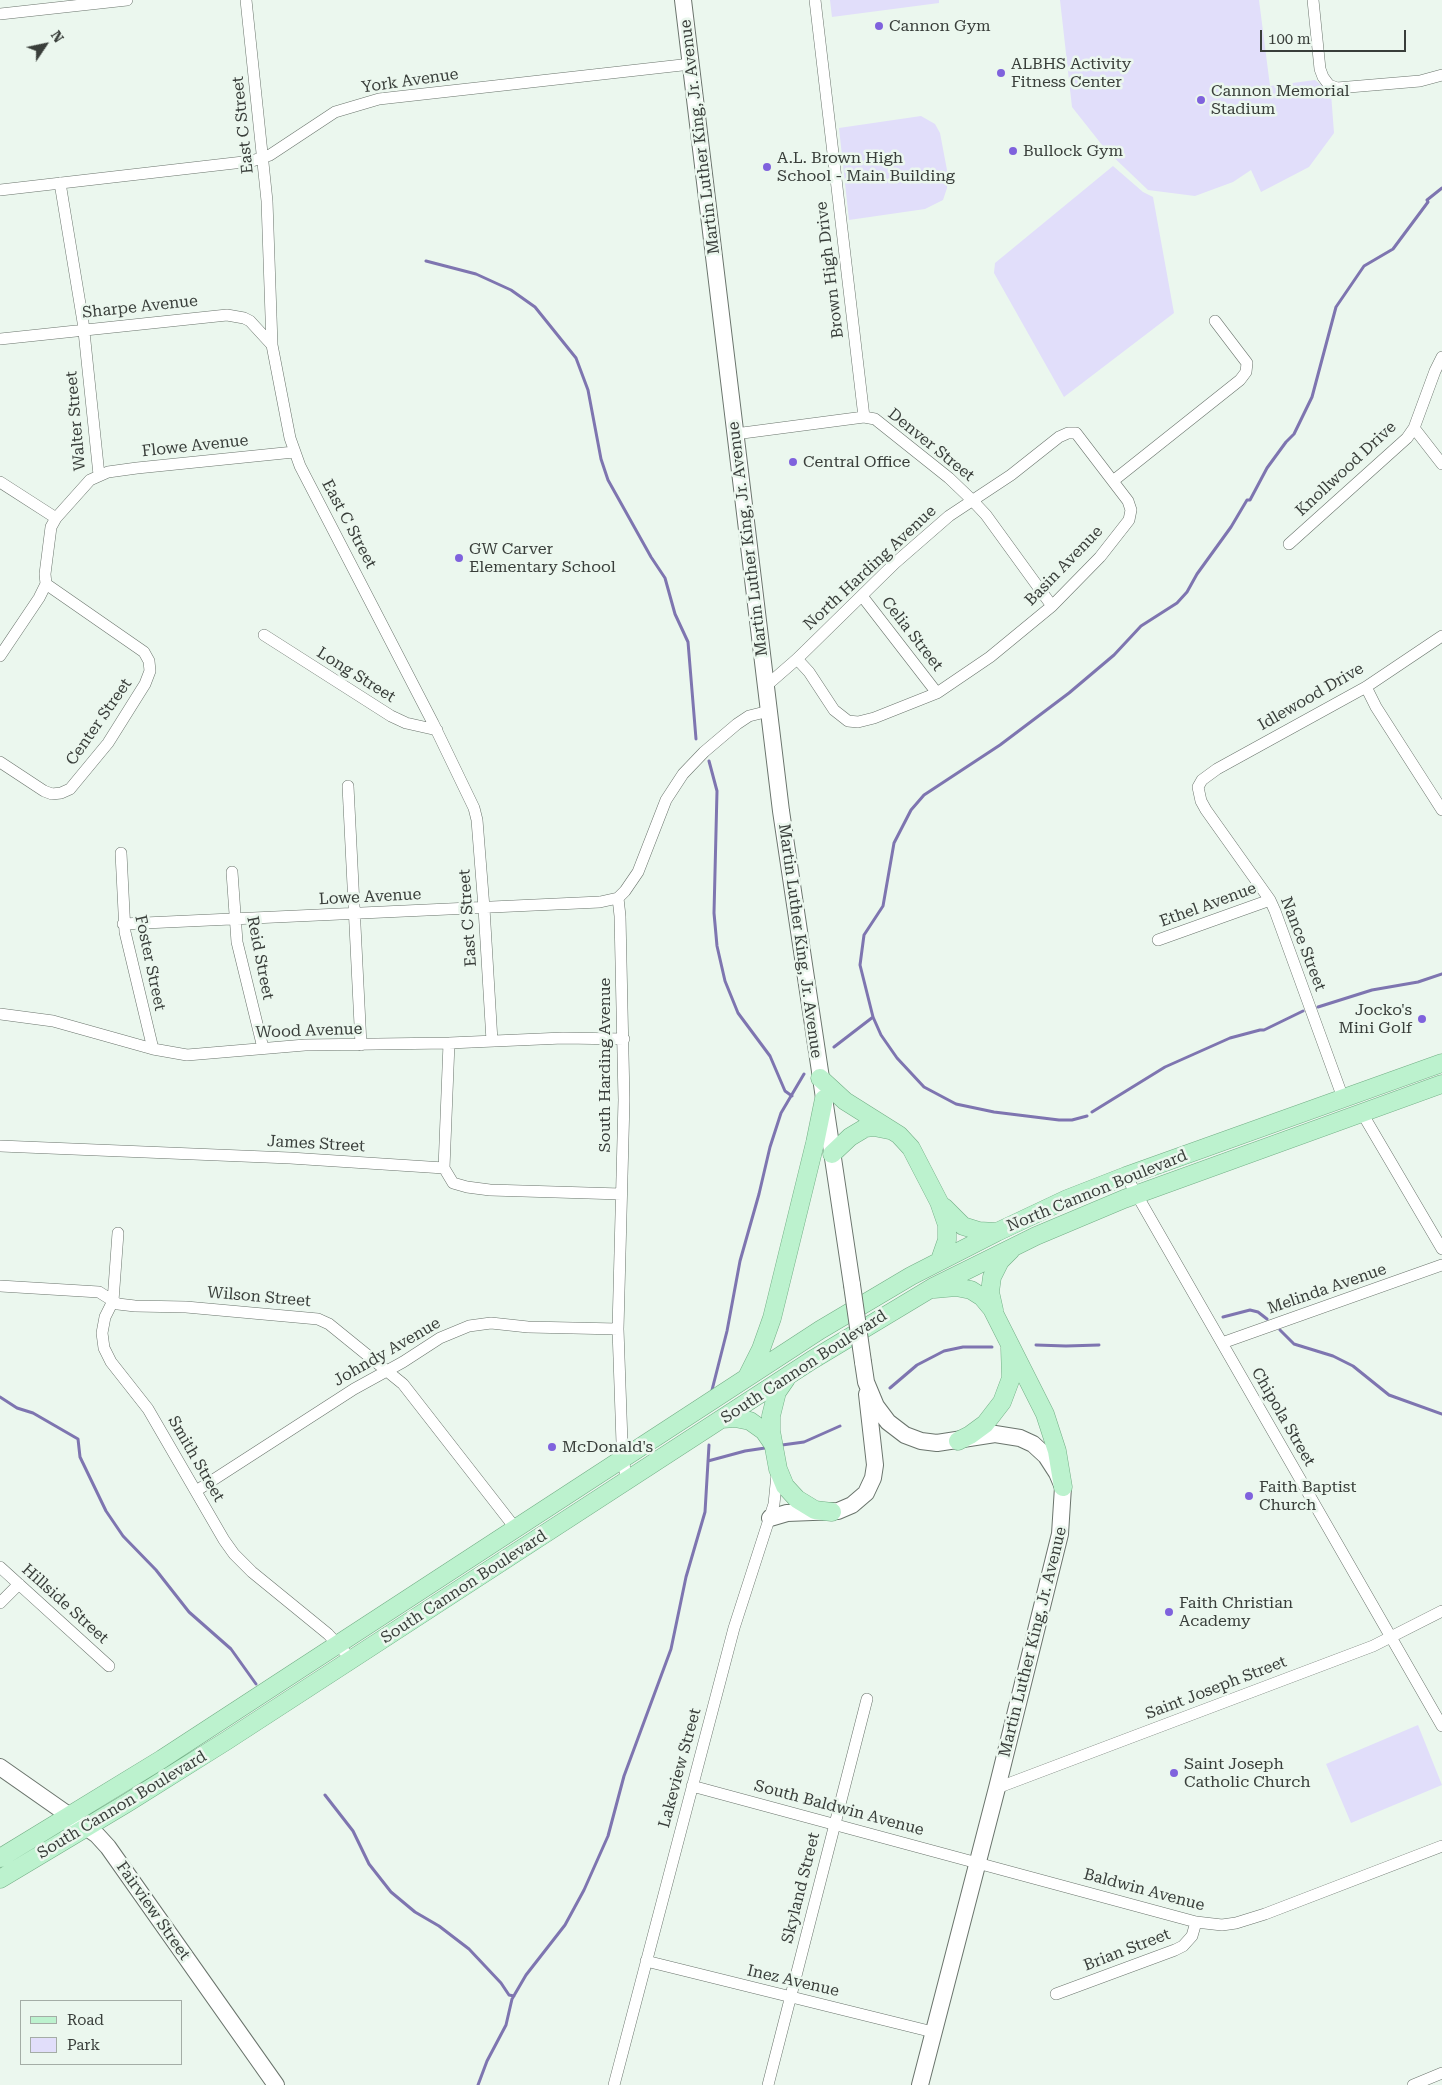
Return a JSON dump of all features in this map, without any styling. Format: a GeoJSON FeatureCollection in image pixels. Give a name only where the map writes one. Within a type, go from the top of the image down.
{"type":"FeatureCollection","features":[{"type":"Feature","properties":{"kind":"main road","name":"Martin Luther King, Jr. Avenue"},"geometry":{"type":"LineString","coordinates":[[683,0],[781,811],[824,1099]]}},
{"type":"Feature","properties":{"kind":"main road","name":"North Cannon Boulevard"},"geometry":{"type":"LineString","coordinates":[[746,1378],[820,1330],[940,1260],[1067,1200],[1126,1176],[1442,1063]]}},
{"type":"Feature","properties":{"kind":"main road"},"geometry":{"type":"LineString","coordinates":[[820,1078],[846,1100],[899,1135],[912,1148],[939,1202],[948,1233],[940,1260]]}},
{"type":"Feature","properties":{"kind":"main road","name":"North Cannon Boulevard"},"geometry":{"type":"LineString","coordinates":[[926,1291],[1027,1240],[1136,1194],[1442,1084]]}},
{"type":"Feature","properties":{"kind":"main road"},"geometry":{"type":"LineString","coordinates":[[770,1518],[787,1513],[832,1512],[847,1508],[860,1500],[868,1490],[873,1478],[874,1458],[864,1367],[824,1099]]}},
{"type":"Feature","properties":{"kind":"main road"},"geometry":{"type":"LineString","coordinates":[[746,1378],[761,1349],[769,1327],[816,1143],[824,1099]]}},
{"type":"Feature","properties":{"kind":"main road"},"geometry":{"type":"LineString","coordinates":[[832,1154],[850,1137],[865,1128],[874,1127],[892,1131]]}},
{"type":"Feature","properties":{"kind":"main road"},"geometry":{"type":"LineString","coordinates":[[939,1202],[963,1226],[979,1231],[997,1232]]}},
{"type":"Feature","properties":{"kind":"main road"},"geometry":{"type":"LineString","coordinates":[[997,1317],[990,1292],[994,1272],[1008,1254],[1027,1240]]}},
{"type":"Feature","properties":{"kind":"main road"},"geometry":{"type":"LineString","coordinates":[[926,1291],[950,1287],[971,1290],[982,1297],[997,1317],[1048,1421],[1057,1451],[1063,1487]]}},
{"type":"Feature","properties":{"kind":"main road","name":"South Cannon Boulevard"},"geometry":{"type":"LineString","coordinates":[[0,1879],[86,1828],[352,1660],[721,1419],[926,1291]]}},
{"type":"Feature","properties":{"kind":"main road"},"geometry":{"type":"LineString","coordinates":[[958,1441],[985,1424],[1004,1399],[1010,1385],[1012,1366],[1008,1338]]}},
{"type":"Feature","properties":{"kind":"main road"},"geometry":{"type":"LineString","coordinates":[[864,1367],[876,1406],[896,1429],[911,1438],[926,1442],[945,1443],[995,1434],[1012,1435],[1025,1440],[1046,1456],[1063,1487]]}},
{"type":"Feature","properties":{"kind":"main road"},"geometry":{"type":"LineString","coordinates":[[796,1371],[780,1385],[774,1398],[771,1424],[774,1452],[782,1480],[793,1496],[813,1509],[832,1512]]}},
{"type":"Feature","properties":{"kind":"main road","name":"South Cannon Boulevard"},"geometry":{"type":"LineString","coordinates":[[0,1858],[70,1816],[337,1645],[746,1378]]}},
{"type":"Feature","properties":{"kind":"main road"},"geometry":{"type":"LineString","coordinates":[[721,1419],[734,1418],[750,1421],[762,1429],[774,1452]]}},
{"type":"Feature","properties":{"kind":"main road","name":"Martin Luther King, Jr. Avenue"},"geometry":{"type":"LineString","coordinates":[[920,2085],[1060,1534],[1063,1487]]}},
{"type":"Feature","properties":{"kind":"main road","name":"Fairview Street"},"geometry":{"type":"LineString","coordinates":[[0,1767],[97,1835],[108,1847],[276,2085]]}},
{"type":"Feature","properties":{"kind":"street"},"geometry":{"type":"LineString","coordinates":[[0,14],[127,0]]}},
{"type":"Feature","properties":{"kind":"street","name":"East C Street"},"geometry":{"type":"LineString","coordinates":[[246,0],[267,211],[272,346],[294,452],[437,730],[474,808],[477,820],[484,908],[492,1042]]}},
{"type":"Feature","properties":{"kind":"street","name":"Brown High Drive"},"geometry":{"type":"LineString","coordinates":[[815,0],[864,417]]}},
{"type":"Feature","properties":{"kind":"street"},"geometry":{"type":"LineString","coordinates":[[1313,0],[1320,69],[1329,85],[1337,88],[1420,81],[1442,75]]}},
{"type":"Feature","properties":{"kind":"street","name":"York Avenue"},"geometry":{"type":"LineString","coordinates":[[0,190],[262,158],[270,155],[335,112],[380,99],[691,64]]}},
{"type":"Feature","properties":{"kind":"street","name":"Walter Street"},"geometry":{"type":"LineString","coordinates":[[0,656],[39,598],[46,584],[45,574],[49,536],[56,518],[83,487],[99,475],[84,330],[60,183]]}},
{"type":"Feature","properties":{"kind":"street","name":"Sharpe Avenue"},"geometry":{"type":"LineString","coordinates":[[0,339],[227,315],[250,321],[272,346]]}},
{"type":"Feature","properties":{"kind":"street"},"geometry":{"type":"LineString","coordinates":[[1113,481],[1240,380],[1246,372],[1247,363],[1215,321]]}},
{"type":"Feature","properties":{"kind":"street","name":"Knollwood Drive"},"geometry":{"type":"LineString","coordinates":[[1289,544],[1407,438],[1414,428],[1442,357]]}},
{"type":"Feature","properties":{"kind":"street","name":"Denver Street"},"geometry":{"type":"LineString","coordinates":[[735,434],[864,417],[875,419],[949,478],[986,514],[1052,606]]}},
{"type":"Feature","properties":{"kind":"street"},"geometry":{"type":"LineString","coordinates":[[1414,428],[1442,464]]}},
{"type":"Feature","properties":{"kind":"street","name":"North Harding Avenue"},"geometry":{"type":"LineString","coordinates":[[766,686],[797,659],[915,545],[949,516],[1011,475],[1058,437],[1068,433],[1076,433]]}},
{"type":"Feature","properties":{"kind":"street","name":"Basin Avenue"},"geometry":{"type":"LineString","coordinates":[[797,659],[809,672],[834,710],[848,721],[858,722],[874,718],[937,693],[990,657],[1052,606],[1100,557],[1129,520],[1131,510],[1128,501],[1076,433]]}},
{"type":"Feature","properties":{"kind":"street","name":"Flowe Avenue"},"geometry":{"type":"LineString","coordinates":[[99,475],[137,468],[294,452]]}},
{"type":"Feature","properties":{"kind":"street"},"geometry":{"type":"LineString","coordinates":[[0,482],[56,518]]}},
{"type":"Feature","properties":{"kind":"street","name":"Center Street"},"geometry":{"type":"LineString","coordinates":[[0,762],[44,791],[52,794],[61,793],[70,788],[108,743],[146,684],[150,671],[150,661],[144,652],[46,584]]}},
{"type":"Feature","properties":{"kind":"street","name":"Celia Street"},"geometry":{"type":"LineString","coordinates":[[862,596],[937,693]]}},
{"type":"Feature","properties":{"kind":"street","name":"Long Street"},"geometry":{"type":"LineString","coordinates":[[264,635],[390,716],[406,723],[437,730]]}},
{"type":"Feature","properties":{"kind":"street","name":"Idlewood Drive"},"geometry":{"type":"LineString","coordinates":[[1198,787],[1202,780],[1218,769],[1366,687],[1442,636]]}},
{"type":"Feature","properties":{"kind":"street"},"geometry":{"type":"LineString","coordinates":[[1366,687],[1376,707],[1442,810]]}},
{"type":"Feature","properties":{"kind":"street"},"geometry":{"type":"LineString","coordinates":[[618,898],[638,872],[666,800],[683,774],[704,752],[737,724],[749,716],[769,711]]}},
{"type":"Feature","properties":{"kind":"street"},"geometry":{"type":"LineString","coordinates":[[348,786],[361,1045]]}},
{"type":"Feature","properties":{"kind":"street","name":"Nance Street"},"geometry":{"type":"LineString","coordinates":[[1198,787],[1201,801],[1206,810],[1270,900],[1343,1098]]}},
{"type":"Feature","properties":{"kind":"street","name":"Foster Street"},"geometry":{"type":"LineString","coordinates":[[121,853],[124,924],[153,1049]]}},
{"type":"Feature","properties":{"kind":"street","name":"Reid Street"},"geometry":{"type":"LineString","coordinates":[[232,872],[237,942],[263,1048]]}},
{"type":"Feature","properties":{"kind":"street","name":"Lowe Avenue"},"geometry":{"type":"LineString","coordinates":[[124,924],[600,902],[618,898]]}},
{"type":"Feature","properties":{"kind":"street","name":"South Harding Avenue"},"geometry":{"type":"LineString","coordinates":[[618,898],[624,1039],[618,1329],[626,1482]]}},
{"type":"Feature","properties":{"kind":"street","name":"Ethel Avenue"},"geometry":{"type":"LineString","coordinates":[[1158,940],[1270,900]]}},
{"type":"Feature","properties":{"kind":"street","name":"Wood Avenue"},"geometry":{"type":"LineString","coordinates":[[0,1014],[53,1021],[153,1049],[187,1055],[304,1045],[449,1044],[563,1038],[624,1039]]}},
{"type":"Feature","properties":{"kind":"street"},"geometry":{"type":"LineString","coordinates":[[449,1044],[444,1168],[453,1183],[466,1187],[620,1194]]}},
{"type":"Feature","properties":{"kind":"street"},"geometry":{"type":"LineString","coordinates":[[1362,1113],[1442,1249]]}},
{"type":"Feature","properties":{"kind":"street","name":"James Street"},"geometry":{"type":"LineString","coordinates":[[0,1146],[290,1158],[444,1168]]}},
{"type":"Feature","properties":{"kind":"street","name":"Chipola Street"},"geometry":{"type":"LineString","coordinates":[[1126,1176],[1442,1726]]}},
{"type":"Feature","properties":{"kind":"street","name":"Smith Street"},"geometry":{"type":"LineString","coordinates":[[118,1234],[113,1301],[103,1325],[102,1333],[104,1348],[111,1362],[148,1408],[224,1540],[234,1554],[259,1578],[328,1634],[352,1660]]}},
{"type":"Feature","properties":{"kind":"street","name":"Melinda Avenue"},"geometry":{"type":"LineString","coordinates":[[1222,1343],[1442,1265]]}},
{"type":"Feature","properties":{"kind":"street","name":"Wilson Street"},"geometry":{"type":"LineString","coordinates":[[0,1286],[99,1292],[118,1304],[186,1307],[312,1317],[329,1324],[388,1370],[412,1393],[516,1529]]}},
{"type":"Feature","properties":{"kind":"street","name":"Johndy Avenue"},"geometry":{"type":"LineString","coordinates":[[196,1491],[354,1389],[440,1338],[469,1326],[491,1323],[528,1327],[618,1329]]}},
{"type":"Feature","properties":{"kind":"street","name":"Lakeview Street"},"geometry":{"type":"LineString","coordinates":[[614,2085],[734,1628],[770,1518],[776,1490],[774,1452]]}},
{"type":"Feature","properties":{"kind":"street","name":"Hillside Street"},"geometry":{"type":"LineString","coordinates":[[0,1567],[109,1666]]}},
{"type":"Feature","properties":{"kind":"street"},"geometry":{"type":"LineString","coordinates":[[0,1603],[19,1584]]}},
{"type":"Feature","properties":{"kind":"street","name":"Saint Joseph Street"},"geometry":{"type":"LineString","coordinates":[[997,1788],[1391,1638],[1442,1611]]}},
{"type":"Feature","properties":{"kind":"street","name":"Skyland Street"},"geometry":{"type":"LineString","coordinates":[[768,2085],[868,1698]]}},
{"type":"Feature","properties":{"kind":"street","name":"South Baldwin Avenue"},"geometry":{"type":"LineString","coordinates":[[692,1786],[978,1862]]}},
{"type":"Feature","properties":{"kind":"street","name":"Baldwin Avenue"},"geometry":{"type":"LineString","coordinates":[[978,1862],[1196,1922],[1222,1925],[1244,1921],[1442,1846]]}},
{"type":"Feature","properties":{"kind":"street","name":"Brian Street"},"geometry":{"type":"LineString","coordinates":[[1056,1994],[1176,1950],[1192,1936],[1196,1922]]}},
{"type":"Feature","properties":{"kind":"street","name":"Inez Avenue"},"geometry":{"type":"LineString","coordinates":[[646,1961],[933,2032]]}},
{"type":"Feature","properties":{"kind":"street"},"geometry":{"type":"LineString","coordinates":[[1413,2085],[1442,2073]]}},
{"type":"Feature","properties":{"kind":"green space"},"geometry":{"type":"Polygon","coordinates":[[[830,0],[939,0],[939,3],[832,17],[830,0]]]}},
{"type":"Feature","properties":{"kind":"green space","name":"Cannon Memorial Stadium"},"geometry":{"type":"Polygon","coordinates":[[[1060,0],[1259,0],[1270,86],[1315,80],[1331,93],[1334,133],[1309,167],[1261,192],[1251,170],[1233,182],[1195,196],[1148,190],[1106,150],[1072,107],[1060,0]]]}},
{"type":"Feature","properties":{"kind":"green space"},"geometry":{"type":"Polygon","coordinates":[[[921,116],[935,124],[940,133],[947,170],[947,188],[943,200],[925,209],[849,220],[839,128],[921,116]]]}},
{"type":"Feature","properties":{"kind":"green space"},"geometry":{"type":"Polygon","coordinates":[[[1113,166],[1143,192],[1153,197],[1174,313],[1064,397],[994,273],[995,263],[1113,166]]]}},
{"type":"Feature","properties":{"kind":"green space"},"geometry":{"type":"Polygon","coordinates":[[[1418,1725],[1442,1785],[1351,1823],[1326,1764],[1418,1725]]]}},
{"type":"Feature","properties":{"kind":"waterway"},"geometry":{"type":"LineString","coordinates":[[1087,1116],[1072,1120],[1059,1120],[994,1112],[956,1104],[924,1087],[897,1058],[881,1035],[873,1017],[860,965],[864,935],[883,906],[894,843],[911,810],[924,795],[1000,745],[1069,693],[1114,655],[1141,626],[1177,603],[1187,592],[1247,500],[1250,500],[1267,468],[1294,434],[1312,397],[1336,307],[1364,266],[1393,249],[1428,202],[1427,200],[1442,188]]}},
{"type":"Feature","properties":{"kind":"waterway"},"geometry":{"type":"LineString","coordinates":[[426,261],[476,274],[511,290],[535,307],[576,358],[588,390],[601,459],[608,480],[651,557],[665,578],[675,614],[688,642],[696,739]]}},
{"type":"Feature","properties":{"kind":"waterway"},"geometry":{"type":"LineString","coordinates":[[709,761],[717,791],[714,913],[717,946],[725,981],[738,1013],[770,1056],[785,1091],[792,1096]]}},
{"type":"Feature","properties":{"kind":"waterway"},"geometry":{"type":"LineString","coordinates":[[1318,1007],[1372,990],[1418,982],[1442,974]]}},
{"type":"Feature","properties":{"kind":"waterway"},"geometry":{"type":"LineString","coordinates":[[1092,1112],[1165,1067],[1230,1038],[1264,1030],[1303,1011]]}},
{"type":"Feature","properties":{"kind":"waterway"},"geometry":{"type":"LineString","coordinates":[[834,1047],[873,1017]]}},
{"type":"Feature","properties":{"kind":"waterway"},"geometry":{"type":"LineString","coordinates":[[712,1390],[727,1331],[740,1261],[770,1147],[781,1113],[804,1074]]}},
{"type":"Feature","properties":{"kind":"waterway"},"geometry":{"type":"LineString","coordinates":[[1223,1317],[1250,1310],[1258,1312],[1267,1319]]}},
{"type":"Feature","properties":{"kind":"waterway"},"geometry":{"type":"LineString","coordinates":[[1280,1330],[1294,1344],[1333,1356],[1353,1366],[1389,1395],[1442,1414]]}},
{"type":"Feature","properties":{"kind":"waterway"},"geometry":{"type":"LineString","coordinates":[[1036,1345],[1099,1345]]}},
{"type":"Feature","properties":{"kind":"waterway"},"geometry":{"type":"LineString","coordinates":[[890,1388],[917,1365],[944,1351],[963,1347],[992,1347]]}},
{"type":"Feature","properties":{"kind":"waterway"},"geometry":{"type":"LineString","coordinates":[[0,1397],[17,1408],[33,1413],[78,1439],[80,1457],[106,1511],[123,1536],[156,1570],[189,1612],[231,1649],[256,1684]]}},
{"type":"Feature","properties":{"kind":"waterway"},"geometry":{"type":"LineString","coordinates":[[782,1445],[804,1442],[840,1426]]}},
{"type":"Feature","properties":{"kind":"waterway"},"geometry":{"type":"LineString","coordinates":[[478,2085],[487,2061],[506,2025],[512,1999],[526,1975],[565,1925],[584,1890],[608,1836],[624,1776],[671,1649],[686,1577],[705,1512],[709,1445]]}},
{"type":"Feature","properties":{"kind":"waterway"},"geometry":{"type":"LineString","coordinates":[[708,1461],[745,1451],[765,1448]]}},
{"type":"Feature","properties":{"kind":"waterway"},"geometry":{"type":"LineString","coordinates":[[325,1795],[353,1831],[369,1864],[391,1892],[415,1912],[439,1926],[469,1949],[501,1983],[509,1995],[514,1996]]}},
{"type":"Feature","properties":{"kind":"place","name":"Cannon Gym"},"geometry":{"type":"Point","coordinates":[879,26]}},
{"type":"Feature","properties":{"kind":"place","name":"ALBHS Activity Fitness Center"},"geometry":{"type":"Point","coordinates":[1001,73]}},
{"type":"Feature","properties":{"kind":"place","name":"Cannon Memorial Stadium"},"geometry":{"type":"Point","coordinates":[1201,100]}},
{"type":"Feature","properties":{"kind":"place","name":"Bullock Gym"},"geometry":{"type":"Point","coordinates":[1013,151]}},
{"type":"Feature","properties":{"kind":"place","name":"A.L. Brown High School - Main Building"},"geometry":{"type":"Point","coordinates":[767,167]}},
{"type":"Feature","properties":{"kind":"place","name":"Central Office"},"geometry":{"type":"Point","coordinates":[793,462]}},
{"type":"Feature","properties":{"kind":"place","name":"GW Carver Elementary School"},"geometry":{"type":"Point","coordinates":[459,558]}},
{"type":"Feature","properties":{"kind":"place","name":"Jocko's Mini Golf"},"geometry":{"type":"Point","coordinates":[1422,1019]}},
{"type":"Feature","properties":{"kind":"place","name":"McDonald's"},"geometry":{"type":"Point","coordinates":[552,1447]}},
{"type":"Feature","properties":{"kind":"place","name":"Faith Baptist Church"},"geometry":{"type":"Point","coordinates":[1249,1496]}},
{"type":"Feature","properties":{"kind":"place","name":"Faith Christian Academy"},"geometry":{"type":"Point","coordinates":[1169,1612]}},
{"type":"Feature","properties":{"kind":"place","name":"Saint Joseph Catholic Church"},"geometry":{"type":"Point","coordinates":[1174,1773]}}]}
